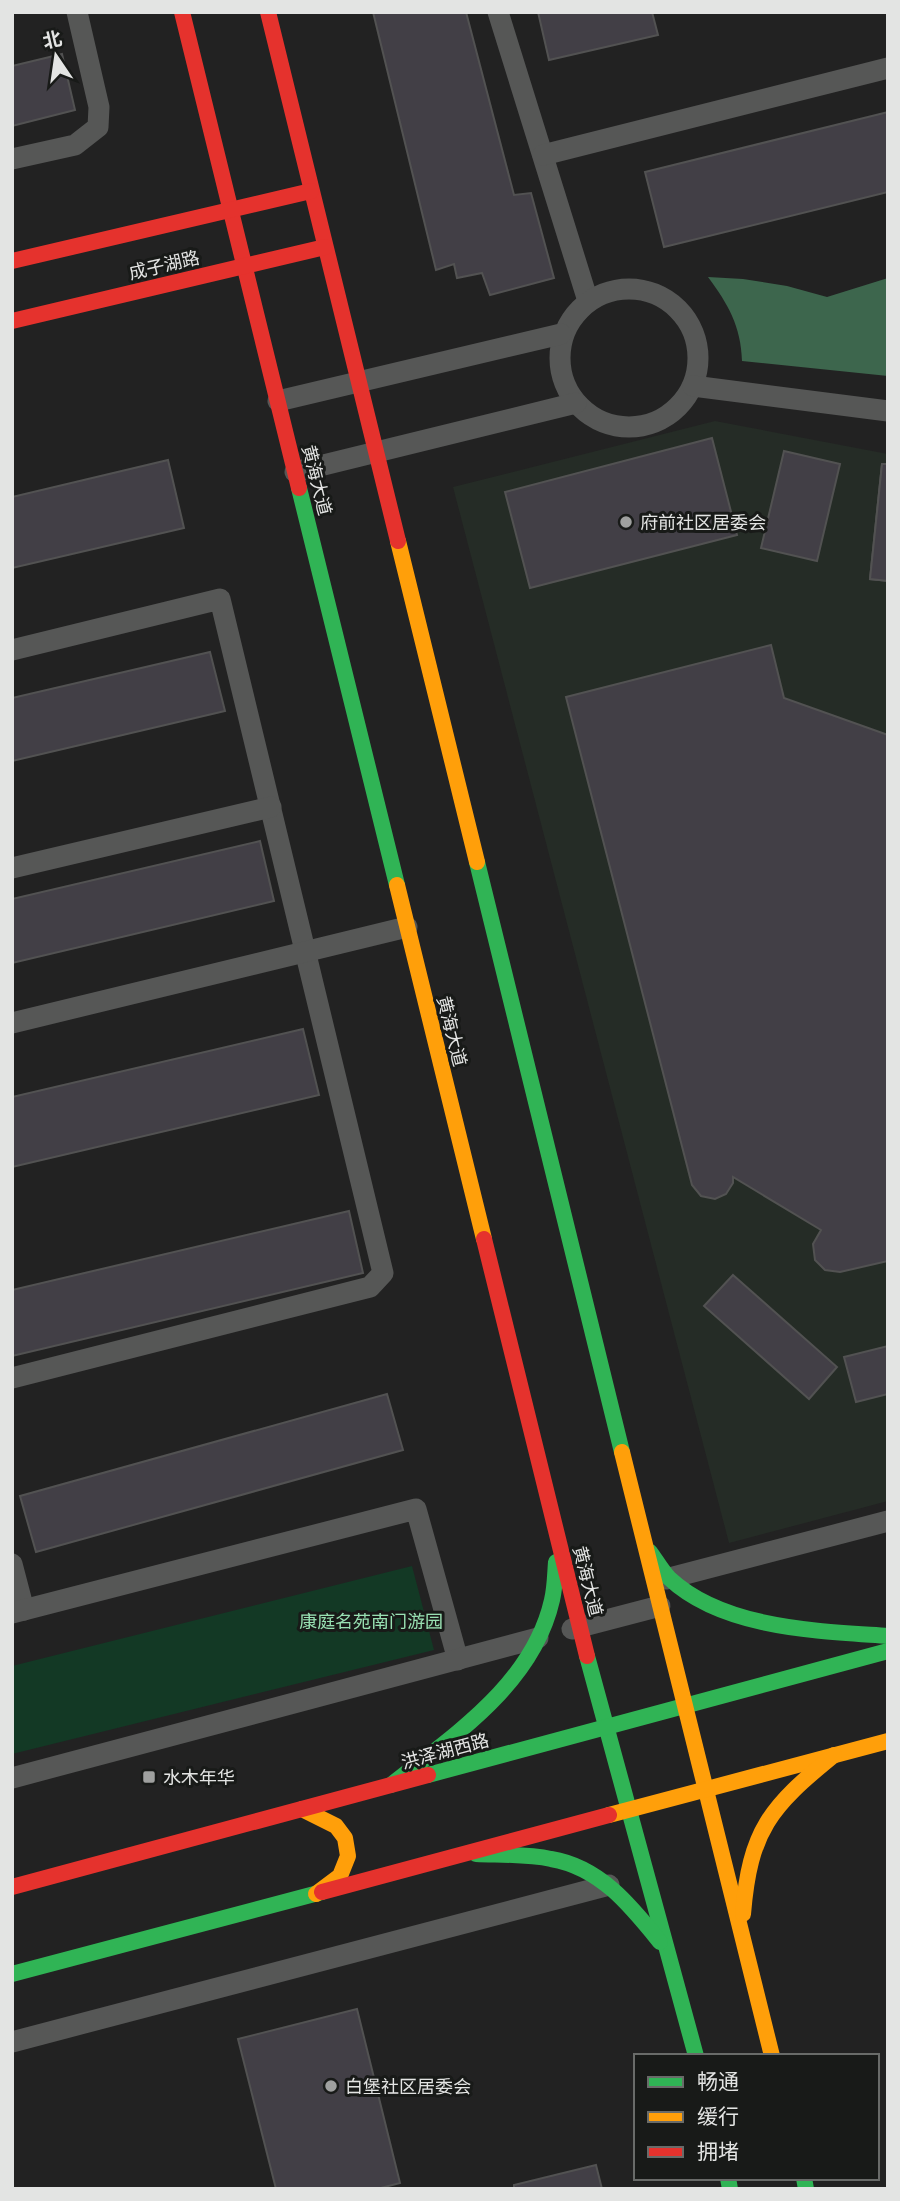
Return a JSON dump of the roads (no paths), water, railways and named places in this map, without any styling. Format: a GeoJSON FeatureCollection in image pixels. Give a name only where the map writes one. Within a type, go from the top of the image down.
{"type":"FeatureCollection","features":[{"type":"Feature","properties":{"kind":"street","name":"黄海大道"},"geometry":{"type":"LineString","coordinates":[[182,12],[579,1628],[631,1811],[694,2054]]}},
{"type":"Feature","properties":{"kind":"street"},"geometry":{"type":"LineString","coordinates":[[268,12],[643,1539],[662,1580],[660,1606],[771,2054]]}},
{"type":"Feature","properties":{"kind":"street"},"geometry":{"type":"LineString","coordinates":[[12,261],[311,191]]}},
{"type":"Feature","properties":{"kind":"street","name":"成子湖路"},"geometry":{"type":"LineString","coordinates":[[12,321],[325,247]]}},
{"type":"Feature","properties":{"kind":"street"},"geometry":{"type":"LineString","coordinates":[[391,1785],[486,1708],[516,1672],[538,1638],[552,1601],[559,1542]]}},
{"type":"Feature","properties":{"kind":"street"},"geometry":{"type":"LineString","coordinates":[[662,1580],[688,1594],[746,1617],[806,1631],[888,1636]]}},
{"type":"Feature","properties":{"kind":"street","name":"洪泽湖西路"},"geometry":{"type":"LineString","coordinates":[[12,1887],[888,1651]]}},
{"type":"Feature","properties":{"kind":"street"},"geometry":{"type":"LineString","coordinates":[[12,1974],[888,1741]]}},
{"type":"Feature","properties":{"kind":"street"},"geometry":{"type":"LineString","coordinates":[[741,1933],[754,1846],[778,1805],[834,1755]]}},
{"type":"Feature","properties":{"kind":"street"},"geometry":{"type":"LineString","coordinates":[[302,1809],[337,1826],[347,1847],[348,1856],[340,1876],[316,1894]]}},
{"type":"Feature","properties":{"kind":"street"},"geometry":{"type":"LineString","coordinates":[[470,1853],[546,1858],[577,1866],[608,1885],[637,1914],[669,1954]]}},
{"type":"Feature","properties":{"kind":"lane"},"geometry":{"type":"LineString","coordinates":[[12,159],[75,145],[99,127],[99,107],[77,12]]}},
{"type":"Feature","properties":{"kind":"lane"},"geometry":{"type":"LineString","coordinates":[[498,12],[588,301]]}},
{"type":"Feature","properties":{"kind":"lane"},"geometry":{"type":"LineString","coordinates":[[543,155],[888,68]]}},
{"type":"Feature","properties":{"kind":"lane"},"geometry":{"type":"LineString","coordinates":[[631,289],[653,293],[673,304],[688,320],[697,341],[699,363],[693,386],[680,406],[662,420],[639,427],[616,426],[593,418],[576,403],[564,383],[559,360],[561,334],[588,301],[608,292],[631,289]]}},
{"type":"Feature","properties":{"kind":"lane"},"geometry":{"type":"LineString","coordinates":[[278,401],[561,334]]}},
{"type":"Feature","properties":{"kind":"lane"},"geometry":{"type":"LineString","coordinates":[[693,386],[888,411]]}},
{"type":"Feature","properties":{"kind":"lane"},"geometry":{"type":"LineString","coordinates":[[295,472],[576,403]]}},
{"type":"Feature","properties":{"kind":"lane"},"geometry":{"type":"LineString","coordinates":[[12,650],[220,599],[383,1273],[370,1287],[12,1377]]}},
{"type":"Feature","properties":{"kind":"lane"},"geometry":{"type":"LineString","coordinates":[[12,868],[271,807]]}},
{"type":"Feature","properties":{"kind":"lane"},"geometry":{"type":"LineString","coordinates":[[12,1023],[407,927]]}},
{"type":"Feature","properties":{"kind":"lane"},"geometry":{"type":"LineString","coordinates":[[12,1564],[18,1611],[416,1509],[458,1660]]}},
{"type":"Feature","properties":{"kind":"lane"},"geometry":{"type":"LineString","coordinates":[[662,1580],[888,1521]]}},
{"type":"Feature","properties":{"kind":"lane"},"geometry":{"type":"LineString","coordinates":[[12,1778],[660,1606]]}},
{"type":"Feature","properties":{"kind":"lane"},"geometry":{"type":"LineString","coordinates":[[12,2042],[648,1875]]}},
{"type":"Feature","properties":{"kind":"place","name":"府前社区居委会"},"geometry":{"type":"Point","coordinates":[626,522]}},
{"type":"Feature","properties":{"kind":"place","name":"水木年华"},"geometry":{"type":"Point","coordinates":[149,1777]}},
{"type":"Feature","properties":{"kind":"place","name":"白堡社区居委会"},"geometry":{"type":"Point","coordinates":[331,2086]}},
{"type":"Feature","properties":{"kind":"park label","name":"康庭名苑南门游园"},"geometry":{"type":"Point","coordinates":[371,1621]}}]}
